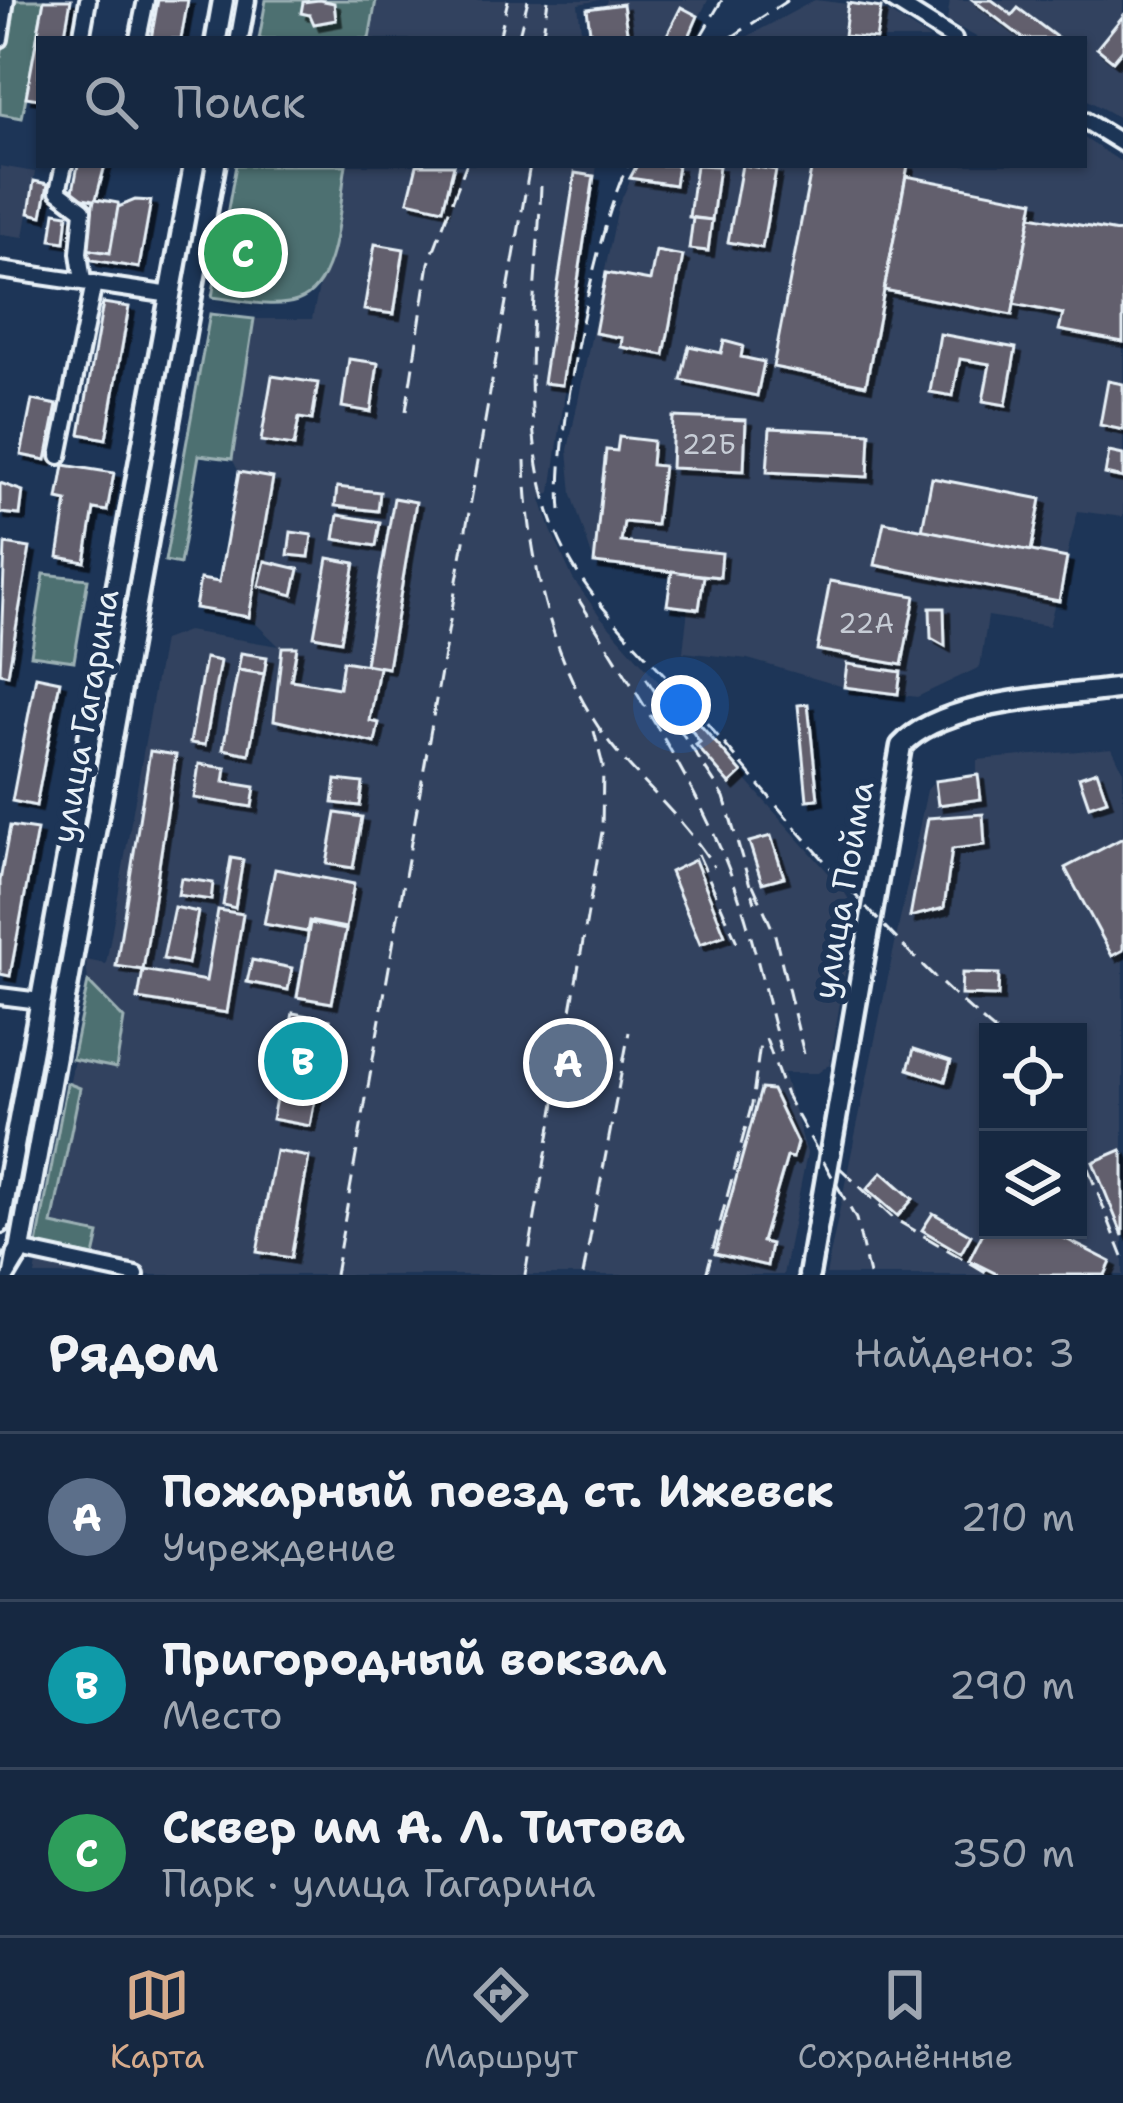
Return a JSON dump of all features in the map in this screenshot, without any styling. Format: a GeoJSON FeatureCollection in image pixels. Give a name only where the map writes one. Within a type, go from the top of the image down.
{"type":"FeatureCollection","features":[{"type":"Feature","properties":{"kind":"main road"},"geometry":{"type":"LineString","coordinates":[[217,36],[223,0]]}},
{"type":"Feature","properties":{"kind":"main road"},"geometry":{"type":"LineString","coordinates":[[239,36],[245,0]]}},
{"type":"Feature","properties":{"kind":"main road","name":"улица Гагарина"},"geometry":{"type":"LineString","coordinates":[[5,1275],[20,1250],[180,297],[194,168]]}},
{"type":"Feature","properties":{"kind":"main road","name":"улица Гагарина"},"geometry":{"type":"LineString","coordinates":[[0,1223],[180,297],[214,168]]}},
{"type":"Feature","properties":{"kind":"main road","name":"улица Пойма"},"geometry":{"type":"LineString","coordinates":[[809,1275],[901,746],[919,729],[958,715],[1123,688]]}},
{"type":"Feature","properties":{"kind":"street"},"geometry":{"type":"LineString","coordinates":[[0,39],[6,0]]}},
{"type":"Feature","properties":{"kind":"street"},"geometry":{"type":"LineString","coordinates":[[82,36],[88,0]]}},
{"type":"Feature","properties":{"kind":"street"},"geometry":{"type":"LineString","coordinates":[[139,36],[146,0]]}},
{"type":"Feature","properties":{"kind":"street"},"geometry":{"type":"LineString","coordinates":[[892,0],[949,36]]}},
{"type":"Feature","properties":{"kind":"street"},"geometry":{"type":"LineString","coordinates":[[1087,122],[1123,144]]}},
{"type":"Feature","properties":{"kind":"street"},"geometry":{"type":"LineString","coordinates":[[59,456],[88,282],[79,253],[83,210],[58,191],[63,168]]}},
{"type":"Feature","properties":{"kind":"street"},"geometry":{"type":"LineString","coordinates":[[0,270],[180,297]]}},
{"type":"Feature","properties":{"kind":"street"},"geometry":{"type":"LineString","coordinates":[[0,997],[40,1001]]}},
{"type":"Feature","properties":{"kind":"street"},"geometry":{"type":"LineString","coordinates":[[15,1275],[20,1250],[136,1275]]}},
{"type":"Feature","properties":{"kind":"shaded area"},"geometry":{"type":"Polygon","coordinates":[[[376,0],[600,0],[578,4],[582,36],[370,36],[376,0]]]}},
{"type":"Feature","properties":{"kind":"shaded area"},"geometry":{"type":"Polygon","coordinates":[[[607,0],[708,0],[690,36],[591,36],[587,9],[605,6],[607,0]]]}},
{"type":"Feature","properties":{"kind":"shaded area"},"geometry":{"type":"Polygon","coordinates":[[[815,0],[881,8],[925,36],[749,36],[815,0]]]}},
{"type":"Feature","properties":{"kind":"shaded area"},"geometry":{"type":"Polygon","coordinates":[[[950,0],[1123,0],[1123,120],[1087,100],[1087,36],[974,36],[947,21],[950,0]]]}},
{"type":"Feature","properties":{"kind":"shaded area"},"geometry":{"type":"Polygon","coordinates":[[[1087,140],[1123,163],[1123,384],[1108,382],[1100,424],[1123,430],[1123,517],[1078,511],[1049,626],[988,616],[980,667],[917,697],[844,687],[748,659],[683,652],[688,608],[667,605],[672,571],[594,563],[572,494],[568,450],[618,207],[636,168],[1087,168],[1087,140]]]}},
{"type":"Feature","properties":{"kind":"shaded area"},"geometry":{"type":"Polygon","coordinates":[[[0,166],[35,172],[24,237],[0,234],[0,166]]]}},
{"type":"Feature","properties":{"kind":"shaded area"},"geometry":{"type":"Polygon","coordinates":[[[345,168],[597,168],[551,492],[541,499],[551,530],[573,579],[600,616],[842,888],[855,910],[830,1064],[818,1073],[783,1073],[807,1153],[783,1275],[35,1275],[88,982],[86,960],[106,964],[163,640],[187,631],[279,646],[249,617],[195,608],[200,579],[219,581],[239,472],[232,459],[254,319],[312,319],[345,168]]]}},
{"type":"Feature","properties":{"kind":"shaded area"},"geometry":{"type":"Polygon","coordinates":[[[1112,748],[1123,771],[1123,1275],[826,1275],[927,790],[935,781],[977,775],[977,760],[1112,748]]]}},
{"type":"Feature","properties":{"kind":"green space"},"geometry":{"type":"Polygon","coordinates":[[[11,0],[44,0],[22,118],[0,114],[0,62],[11,0]]]}},
{"type":"Feature","properties":{"kind":"green space"},"geometry":{"type":"Polygon","coordinates":[[[266,0],[376,0],[370,36],[260,36],[266,0]]]}},
{"type":"Feature","properties":{"kind":"green space"},"geometry":{"type":"Polygon","coordinates":[[[235,168],[346,168],[330,262],[311,293],[297,301],[266,304],[212,297],[235,168]]]}},
{"type":"Feature","properties":{"kind":"green space"},"geometry":{"type":"Polygon","coordinates":[[[210,314],[254,319],[232,459],[199,455],[180,564],[165,561],[210,314]]]}},
{"type":"Feature","properties":{"kind":"green space"},"geometry":{"type":"Polygon","coordinates":[[[44,574],[88,579],[74,661],[31,655],[44,574]]]}},
{"type":"Feature","properties":{"kind":"green space"},"geometry":{"type":"Polygon","coordinates":[[[88,982],[124,1019],[116,1068],[72,1059],[88,982]]]}},
{"type":"Feature","properties":{"kind":"green space"},"geometry":{"type":"Polygon","coordinates":[[[67,1083],[80,1088],[52,1224],[99,1234],[94,1256],[37,1245],[67,1083]]]}},
{"type":"Feature","properties":{"kind":"building"},"geometry":{"type":"Polygon","coordinates":[[[44,0],[71,0],[65,36],[37,36],[44,0]]]}},
{"type":"Feature","properties":{"kind":"building"},"geometry":{"type":"Polygon","coordinates":[[[158,0],[188,0],[182,36],[152,36],[158,0]]]}},
{"type":"Feature","properties":{"kind":"building"},"geometry":{"type":"Polygon","coordinates":[[[973,0],[992,0],[1012,15],[1018,8],[1055,36],[1020,36],[973,0]]]}},
{"type":"Feature","properties":{"kind":"building"},"geometry":{"type":"Polygon","coordinates":[[[303,2],[334,3],[336,20],[314,24],[310,15],[301,13],[303,2]]]}},
{"type":"Feature","properties":{"kind":"building"},"geometry":{"type":"Polygon","coordinates":[[[848,3],[881,8],[876,36],[844,36],[848,3]]]}},
{"type":"Feature","properties":{"kind":"building"},"geometry":{"type":"Polygon","coordinates":[[[623,4],[628,36],[591,36],[587,9],[623,4]]]}},
{"type":"Feature","properties":{"kind":"building"},"geometry":{"type":"Polygon","coordinates":[[[681,7],[698,16],[689,36],[666,36],[681,7]]]}},
{"type":"Feature","properties":{"kind":"building"},"geometry":{"type":"Polygon","coordinates":[[[1123,16],[1123,49],[1113,61],[1097,48],[1123,16]]]}},
{"type":"Feature","properties":{"kind":"building"},"geometry":{"type":"Polygon","coordinates":[[[36,43],[36,99],[26,97],[36,43]]]}},
{"type":"Feature","properties":{"kind":"building"},"geometry":{"type":"Polygon","coordinates":[[[77,168],[104,168],[96,199],[118,203],[120,214],[110,253],[85,249],[94,200],[72,196],[77,168]]]}},
{"type":"Feature","properties":{"kind":"building"},"geometry":{"type":"Polygon","coordinates":[[[416,168],[453,168],[443,209],[408,201],[416,168]]]}},
{"type":"Feature","properties":{"kind":"building"},"geometry":{"type":"Polygon","coordinates":[[[635,168],[678,168],[675,185],[630,178],[635,168]]]}},
{"type":"Feature","properties":{"kind":"building"},"geometry":{"type":"Polygon","coordinates":[[[696,168],[719,168],[712,220],[689,217],[696,168]]]}},
{"type":"Feature","properties":{"kind":"building"},"geometry":{"type":"Polygon","coordinates":[[[741,168],[776,170],[762,248],[728,242],[741,168]]]}},
{"type":"Feature","properties":{"kind":"building"},"geometry":{"type":"Polygon","coordinates":[[[811,168],[907,168],[866,385],[773,367],[811,168]]]}},
{"type":"Feature","properties":{"kind":"building"},"geometry":{"type":"Polygon","coordinates":[[[575,173],[594,176],[562,385],[543,383],[575,173]]]}},
{"type":"Feature","properties":{"kind":"building"},"geometry":{"type":"Polygon","coordinates":[[[906,176],[1034,201],[1012,315],[884,290],[906,176]]]}},
{"type":"Feature","properties":{"kind":"building"},"geometry":{"type":"Polygon","coordinates":[[[34,181],[48,184],[42,216],[29,213],[34,181]]]}},
{"type":"Feature","properties":{"kind":"building"},"geometry":{"type":"Polygon","coordinates":[[[135,200],[151,201],[139,268],[92,260],[85,249],[110,253],[118,207],[135,200]]]}},
{"type":"Feature","properties":{"kind":"building"},"geometry":{"type":"Polygon","coordinates":[[[55,212],[68,214],[65,242],[51,240],[55,212]]]}},
{"type":"Feature","properties":{"kind":"building"},"geometry":{"type":"Polygon","coordinates":[[[1031,216],[1123,233],[1123,342],[1059,330],[1063,314],[1014,304],[1031,216]]]}},
{"type":"Feature","properties":{"kind":"building"},"geometry":{"type":"Polygon","coordinates":[[[693,218],[712,220],[708,251],[689,249],[693,218]]]}},
{"type":"Feature","properties":{"kind":"building"},"geometry":{"type":"Polygon","coordinates":[[[375,244],[404,249],[394,314],[364,310],[375,244]]]}},
{"type":"Feature","properties":{"kind":"building"},"geometry":{"type":"Polygon","coordinates":[[[656,251],[683,256],[664,355],[621,347],[622,338],[595,333],[606,273],[650,281],[656,251]]]}},
{"type":"Feature","properties":{"kind":"building"},"geometry":{"type":"Polygon","coordinates":[[[103,303],[129,307],[106,439],[80,434],[103,303]]]}},
{"type":"Feature","properties":{"kind":"building"},"geometry":{"type":"Polygon","coordinates":[[[940,334],[1016,348],[1006,405],[983,401],[990,364],[960,359],[953,396],[930,392],[940,334]]]}},
{"type":"Feature","properties":{"kind":"building"},"geometry":{"type":"Polygon","coordinates":[[[724,341],[743,346],[741,357],[764,362],[757,396],[681,380],[689,346],[721,353],[724,341]]]}},
{"type":"Feature","properties":{"kind":"building"},"geometry":{"type":"Polygon","coordinates":[[[349,359],[378,363],[371,412],[342,407],[349,359]]]}},
{"type":"Feature","properties":{"kind":"building"},"geometry":{"type":"Polygon","coordinates":[[[272,376],[318,383],[312,420],[299,418],[294,446],[261,441],[272,376]]]}},
{"type":"Feature","properties":{"kind":"building"},"geometry":{"type":"Polygon","coordinates":[[[1108,381],[1123,384],[1123,430],[1100,425],[1108,381]]]}},
{"type":"Feature","properties":{"kind":"building"},"geometry":{"type":"Polygon","coordinates":[[[32,400],[57,405],[46,460],[21,455],[32,400]]]}},
{"type":"Feature","properties":{"kind":"building"},"geometry":{"type":"Polygon","coordinates":[[[673,417],[746,420],[744,471],[671,468],[673,417]]]}},
{"type":"Feature","properties":{"kind":"building"},"geometry":{"type":"Polygon","coordinates":[[[770,428],[870,433],[868,477],[767,472],[770,428]]]}},
{"type":"Feature","properties":{"kind":"building"},"geometry":{"type":"Polygon","coordinates":[[[619,437],[653,441],[651,465],[663,466],[656,525],[624,522],[621,542],[722,553],[720,577],[594,563],[606,450],[617,451],[619,437]]]}},
{"type":"Feature","properties":{"kind":"building"},"geometry":{"type":"Polygon","coordinates":[[[1109,452],[1123,455],[1123,478],[1105,474],[1109,452]]]}},
{"type":"Feature","properties":{"kind":"building"},"geometry":{"type":"Polygon","coordinates":[[[64,465],[114,473],[107,511],[94,509],[85,562],[58,557],[67,501],[58,499],[64,465]]]}},
{"type":"Feature","properties":{"kind":"building"},"geometry":{"type":"Polygon","coordinates":[[[239,472],[273,478],[249,617],[195,608],[200,579],[219,582],[239,472]]]}},
{"type":"Feature","properties":{"kind":"building"},"geometry":{"type":"Polygon","coordinates":[[[932,478],[1041,499],[1031,551],[922,530],[932,478]]]}},
{"type":"Feature","properties":{"kind":"building"},"geometry":{"type":"Polygon","coordinates":[[[0,483],[23,491],[20,515],[0,513],[0,483]]]}},
{"type":"Feature","properties":{"kind":"building"},"geometry":{"type":"Polygon","coordinates":[[[337,487],[380,492],[378,511],[335,506],[337,487]]]}},
{"type":"Feature","properties":{"kind":"building"},"geometry":{"type":"Polygon","coordinates":[[[394,498],[416,502],[388,668],[365,664],[394,498]]]}},
{"type":"Feature","properties":{"kind":"building"},"geometry":{"type":"Polygon","coordinates":[[[338,515],[380,522],[376,546],[334,539],[338,515]]]}},
{"type":"Feature","properties":{"kind":"building"},"geometry":{"type":"Polygon","coordinates":[[[884,522],[1067,558],[1059,601],[875,565],[884,522]]]}},
{"type":"Feature","properties":{"kind":"building"},"geometry":{"type":"Polygon","coordinates":[[[291,532],[312,535],[309,557],[288,555],[291,532]]]}},
{"type":"Feature","properties":{"kind":"building"},"geometry":{"type":"Polygon","coordinates":[[[5,544],[30,548],[8,675],[0,673],[5,544]]]}},
{"type":"Feature","properties":{"kind":"building"},"geometry":{"type":"Polygon","coordinates":[[[328,558],[355,563],[341,641],[314,636],[328,558]]]}},
{"type":"Feature","properties":{"kind":"building"},"geometry":{"type":"Polygon","coordinates":[[[265,561],[299,569],[293,595],[259,586],[265,561]]]}},
{"type":"Feature","properties":{"kind":"building"},"geometry":{"type":"Polygon","coordinates":[[[672,571],[704,576],[699,609],[667,605],[672,571]]]}},
{"type":"Feature","properties":{"kind":"building"},"geometry":{"type":"Polygon","coordinates":[[[830,581],[915,596],[902,665],[817,650],[830,581]]]}},
{"type":"Feature","properties":{"kind":"building"},"geometry":{"type":"Polygon","coordinates":[[[930,608],[944,608],[945,646],[931,638],[930,608]]]}},
{"type":"Feature","properties":{"kind":"building"},"geometry":{"type":"Polygon","coordinates":[[[282,647],[297,647],[291,680],[339,688],[343,661],[379,667],[370,721],[379,723],[375,743],[274,720],[282,647]]]}},
{"type":"Feature","properties":{"kind":"building"},"geometry":{"type":"Polygon","coordinates":[[[241,653],[267,657],[264,674],[238,670],[241,653]]]}},
{"type":"Feature","properties":{"kind":"building"},"geometry":{"type":"Polygon","coordinates":[[[205,658],[220,661],[205,745],[190,743],[205,658]]]}},
{"type":"Feature","properties":{"kind":"building"},"geometry":{"type":"Polygon","coordinates":[[[847,664],[901,672],[898,694],[844,687],[847,664]]]}},
{"type":"Feature","properties":{"kind":"building"},"geometry":{"type":"Polygon","coordinates":[[[238,670],[264,674],[249,754],[223,749],[238,670]]]}},
{"type":"Feature","properties":{"kind":"building"},"geometry":{"type":"Polygon","coordinates":[[[36,676],[60,681],[36,806],[12,801],[36,676]]]}},
{"type":"Feature","properties":{"kind":"building"},"geometry":{"type":"Polygon","coordinates":[[[682,704],[742,773],[730,784],[696,745],[700,742],[676,709],[682,704]]]}},
{"type":"Feature","properties":{"kind":"building"},"geometry":{"type":"Polygon","coordinates":[[[808,704],[818,799],[807,800],[798,705],[808,704]]]}},
{"type":"Feature","properties":{"kind":"building"},"geometry":{"type":"Polygon","coordinates":[[[150,751],[176,755],[143,970],[116,966],[150,751]]]}},
{"type":"Feature","properties":{"kind":"building"},"geometry":{"type":"Polygon","coordinates":[[[199,764],[226,768],[224,782],[255,787],[252,807],[194,798],[199,764]]]}},
{"type":"Feature","properties":{"kind":"building"},"geometry":{"type":"Polygon","coordinates":[[[1097,771],[1107,800],[1089,806],[1079,777],[1097,771]]]}},
{"type":"Feature","properties":{"kind":"building"},"geometry":{"type":"Polygon","coordinates":[[[978,775],[981,799],[938,805],[935,781],[978,775]]]}},
{"type":"Feature","properties":{"kind":"building"},"geometry":{"type":"Polygon","coordinates":[[[336,780],[363,783],[360,806],[333,803],[336,780]]]}},
{"type":"Feature","properties":{"kind":"building"},"geometry":{"type":"Polygon","coordinates":[[[336,813],[362,817],[353,868],[327,864],[336,813]]]}},
{"type":"Feature","properties":{"kind":"building"},"geometry":{"type":"Polygon","coordinates":[[[983,814],[985,845],[952,849],[944,908],[910,917],[928,818],[983,814]]]}},
{"type":"Feature","properties":{"kind":"building"},"geometry":{"type":"Polygon","coordinates":[[[10,826],[37,830],[10,976],[0,974],[0,881],[10,826]]]}},
{"type":"Feature","properties":{"kind":"building"},"geometry":{"type":"Polygon","coordinates":[[[771,836],[784,877],[762,883],[749,842],[771,836]]]}},
{"type":"Feature","properties":{"kind":"building"},"geometry":{"type":"Polygon","coordinates":[[[1123,838],[1123,950],[1112,956],[1065,868],[1123,838]]]}},
{"type":"Feature","properties":{"kind":"building"},"geometry":{"type":"Polygon","coordinates":[[[231,858],[243,860],[235,908],[223,905],[231,858]]]}},
{"type":"Feature","properties":{"kind":"building"},"geometry":{"type":"Polygon","coordinates":[[[695,860],[725,935],[700,944],[670,872],[695,860]]]}},
{"type":"Feature","properties":{"kind":"building"},"geometry":{"type":"Polygon","coordinates":[[[275,869],[354,884],[346,928],[309,921],[307,932],[264,924],[275,869]]]}},
{"type":"Feature","properties":{"kind":"building"},"geometry":{"type":"Polygon","coordinates":[[[181,878],[213,883],[211,900],[178,895],[181,878]]]}},
{"type":"Feature","properties":{"kind":"building"},"geometry":{"type":"Polygon","coordinates":[[[174,907],[198,912],[188,964],[163,959],[174,907]]]}},
{"type":"Feature","properties":{"kind":"building"},"geometry":{"type":"Polygon","coordinates":[[[218,910],[243,914],[227,1013],[138,999],[143,970],[206,981],[218,910]]]}},
{"type":"Feature","properties":{"kind":"building"},"geometry":{"type":"Polygon","coordinates":[[[310,923],[346,930],[332,1003],[297,997],[310,923]]]}},
{"type":"Feature","properties":{"kind":"building"},"geometry":{"type":"Polygon","coordinates":[[[252,960],[292,968],[288,990],[247,982],[252,960]]]}},
{"type":"Feature","properties":{"kind":"building"},"geometry":{"type":"Polygon","coordinates":[[[962,973],[999,974],[998,996],[961,995],[962,973]]]}},
{"type":"Feature","properties":{"kind":"building"},"geometry":{"type":"Polygon","coordinates":[[[293,1013],[330,1020],[310,1126],[272,1119],[293,1013]]]}},
{"type":"Feature","properties":{"kind":"building"},"geometry":{"type":"Polygon","coordinates":[[[914,1049],[951,1061],[945,1081],[908,1069],[914,1049]]]}},
{"type":"Feature","properties":{"kind":"building"},"geometry":{"type":"Polygon","coordinates":[[[761,1089],[772,1090],[797,1143],[793,1158],[787,1157],[762,1242],[771,1244],[767,1266],[715,1254],[761,1089]]]}},
{"type":"Feature","properties":{"kind":"building"},"geometry":{"type":"Polygon","coordinates":[[[1121,1150],[1123,1155],[1123,1236],[1093,1162],[1121,1150]]]}},
{"type":"Feature","properties":{"kind":"building"},"geometry":{"type":"Polygon","coordinates":[[[276,1151],[309,1157],[291,1258],[257,1252],[276,1151]]]}},
{"type":"Feature","properties":{"kind":"building"},"geometry":{"type":"Polygon","coordinates":[[[882,1172],[913,1199],[898,1216],[867,1189],[882,1172]]]}},
{"type":"Feature","properties":{"kind":"building"},"geometry":{"type":"Polygon","coordinates":[[[933,1213],[971,1235],[961,1253],[922,1230],[933,1213]]]}},
{"type":"Feature","properties":{"kind":"building"},"geometry":{"type":"Polygon","coordinates":[[[980,1239],[1066,1239],[1111,1262],[1105,1275],[999,1275],[969,1260],[980,1239]]]}},
{"type":"Feature","properties":{"kind":"waterway"},"geometry":{"type":"LineString","coordinates":[[77,21],[79,6]]}},
{"type":"Feature","properties":{"kind":"tram line"},"geometry":{"type":"LineString","coordinates":[[231,36],[237,0]]}},
{"type":"Feature","properties":{"kind":"tram line"},"geometry":{"type":"LineString","coordinates":[[3,1275],[205,168]]}},
{"type":"Feature","properties":{"kind":"railway"},"geometry":{"type":"LineString","coordinates":[[500,36],[508,0]]}},
{"type":"Feature","properties":{"kind":"railway"},"geometry":{"type":"LineString","coordinates":[[519,36],[528,0]]}},
{"type":"Feature","properties":{"kind":"railway"},"geometry":{"type":"LineString","coordinates":[[542,36],[548,0]]}},
{"type":"Feature","properties":{"kind":"railway"},"geometry":{"type":"LineString","coordinates":[[701,36],[722,0]]}},
{"type":"Feature","properties":{"kind":"railway"},"geometry":{"type":"LineString","coordinates":[[734,36],[788,0]]}},
{"type":"Feature","properties":{"kind":"railway"},"geometry":{"type":"LineString","coordinates":[[406,411],[429,263],[465,168]]}},
{"type":"Feature","properties":{"kind":"railway"},"geometry":{"type":"LineString","coordinates":[[335,1275],[529,168]]}},
{"type":"Feature","properties":{"kind":"railway"},"geometry":{"type":"LineString","coordinates":[[561,510],[570,387],[590,284],[627,168]]}},
{"type":"Feature","properties":{"kind":"railway"},"geometry":{"type":"LineString","coordinates":[[541,186],[532,350],[534,432],[549,512],[573,566],[608,613],[835,872],[913,956],[986,1023]]}},
{"type":"Feature","properties":{"kind":"railway"},"geometry":{"type":"LineString","coordinates":[[525,460],[538,573],[574,683],[613,747],[714,867]]}},
{"type":"Feature","properties":{"kind":"railway"},"geometry":{"type":"LineString","coordinates":[[579,600],[675,758],[724,857],[749,929],[781,1052]]}},
{"type":"Feature","properties":{"kind":"railway"},"geometry":{"type":"LineString","coordinates":[[646,678],[724,797],[755,902]]}},
{"type":"Feature","properties":{"kind":"railway"},"geometry":{"type":"LineString","coordinates":[[525,1275],[602,832],[603,766],[594,731]]}},
{"type":"Feature","properties":{"kind":"railway"},"geometry":{"type":"LineString","coordinates":[[698,854],[737,942]]}},
{"type":"Feature","properties":{"kind":"railway"},"geometry":{"type":"LineString","coordinates":[[753,885],[775,935],[804,1054]]}},
{"type":"Feature","properties":{"kind":"railway"},"geometry":{"type":"LineString","coordinates":[[583,1275],[629,1032]]}},
{"type":"Feature","properties":{"kind":"railway"},"geometry":{"type":"LineString","coordinates":[[766,1039],[786,1095],[856,1219],[869,1275]]}},
{"type":"Feature","properties":{"kind":"railway"},"geometry":{"type":"LineString","coordinates":[[706,1275],[752,1104],[760,1044]]}},
{"type":"Feature","properties":{"kind":"railway"},"geometry":{"type":"LineString","coordinates":[[1087,1166],[1123,1257]]}},
{"type":"Feature","properties":{"kind":"railway"},"geometry":{"type":"LineString","coordinates":[[840,1168],[893,1218],[991,1275]]}},
{"type":"Feature","properties":{"kind":"place","name":"Сквер им А. Л. Титова"},"geometry":{"type":"Point","coordinates":[243,253]}},
{"type":"Feature","properties":{"kind":"place","name":"Пригородный вокзал"},"geometry":{"type":"Point","coordinates":[303,1061]}},
{"type":"Feature","properties":{"kind":"place","name":"Пожарный поезд ст. Ижевск"},"geometry":{"type":"Point","coordinates":[568,1063]}}]}
